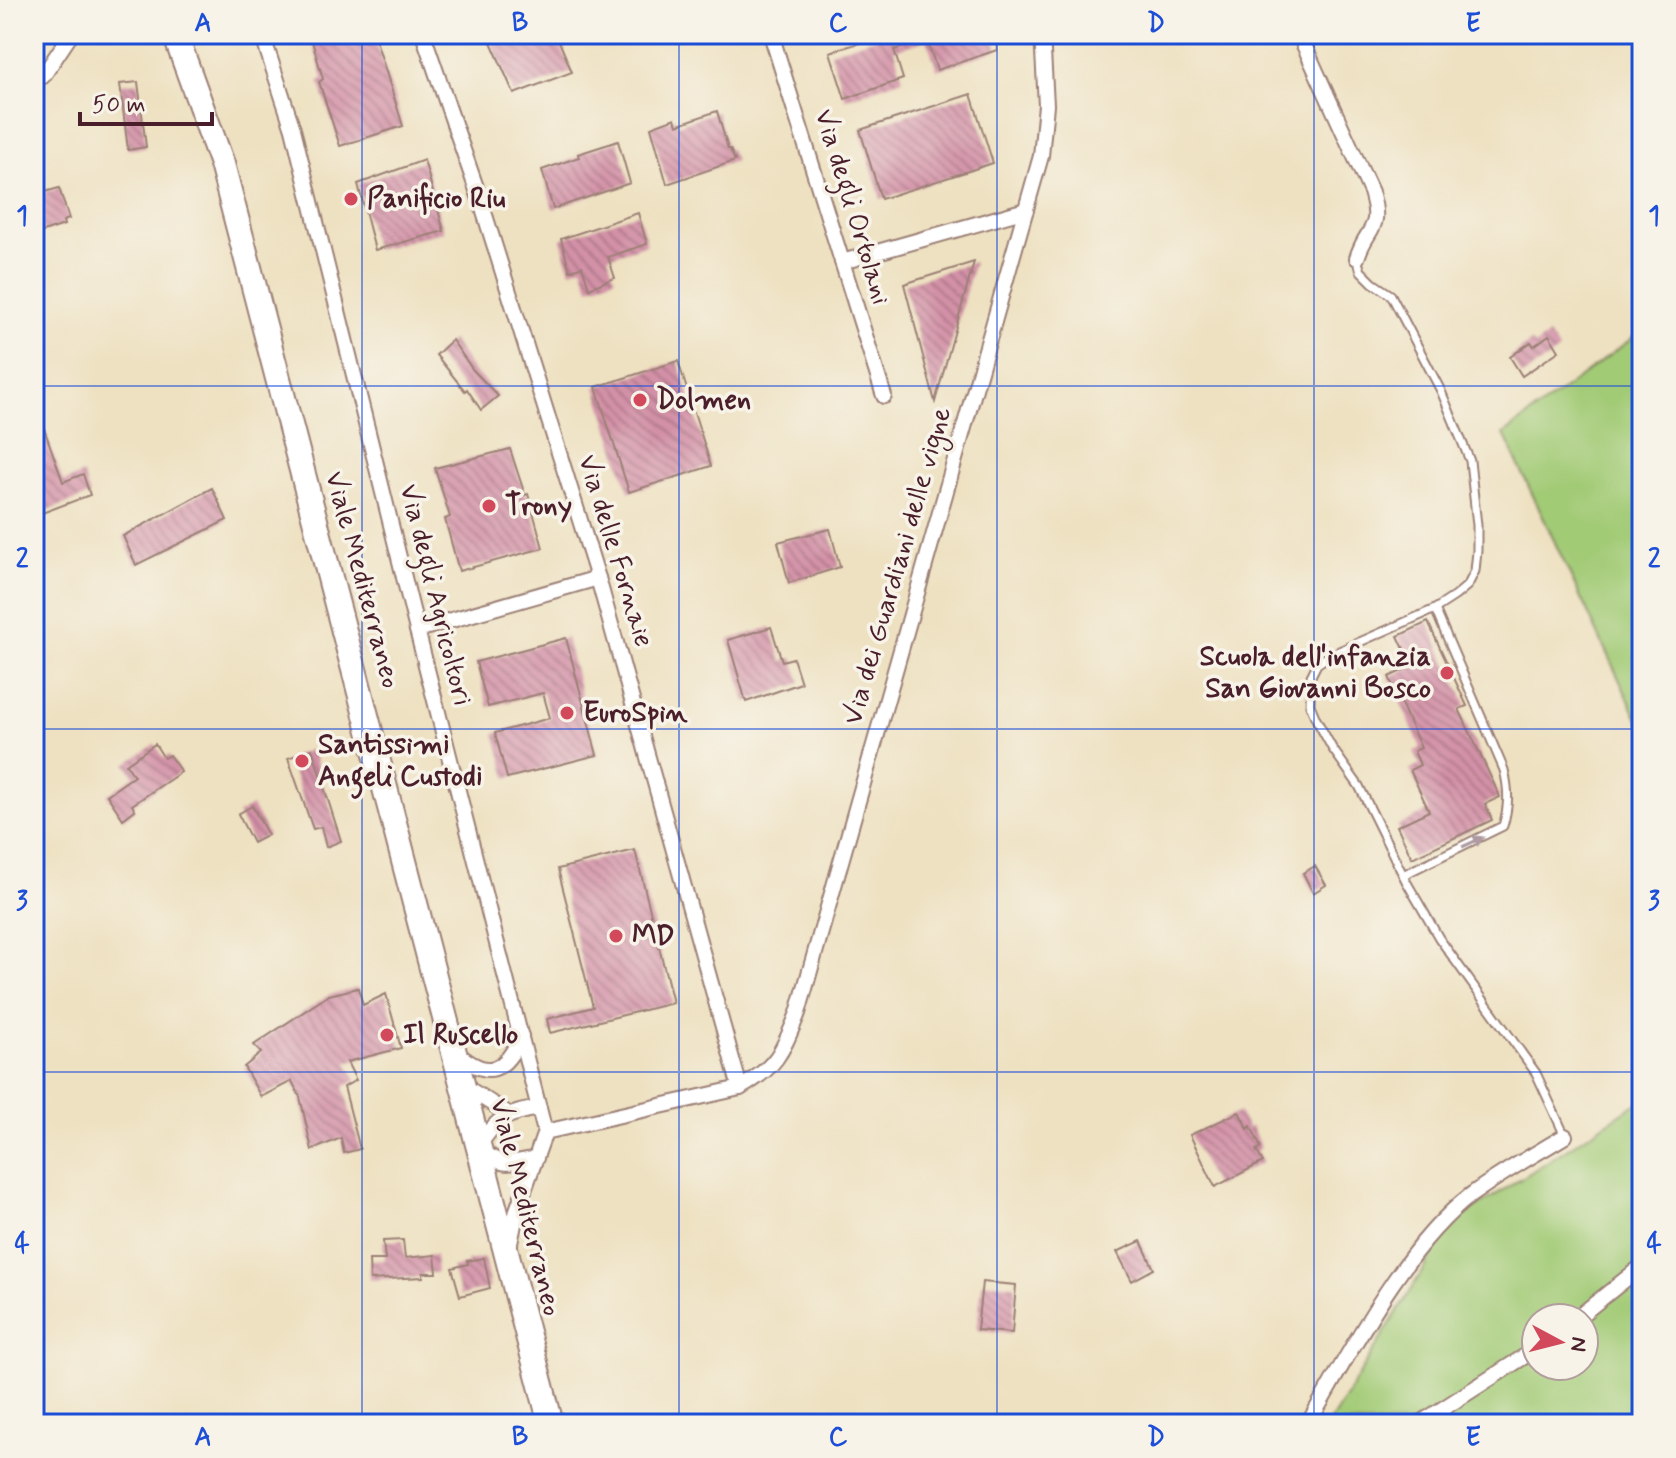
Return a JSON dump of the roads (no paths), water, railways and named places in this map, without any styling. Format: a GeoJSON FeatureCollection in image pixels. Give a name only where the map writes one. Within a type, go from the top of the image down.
{"type":"FeatureCollection","features":[{"type":"Feature","properties":{"kind":"main road","name":"Viale Mediterraneo"},"geometry":{"type":"LineString","coordinates":[[175,34],[222,164],[551,1424]]}},
{"type":"Feature","properties":{"kind":"street"},"geometry":{"type":"LineString","coordinates":[[34,70],[43,76],[71,34]]}},
{"type":"Feature","properties":{"kind":"street","name":"Via degli Agricoltori"},"geometry":{"type":"LineString","coordinates":[[262,34],[293,129],[545,1132]]}},
{"type":"Feature","properties":{"kind":"street","name":"Via delle Fornaie"},"geometry":{"type":"LineString","coordinates":[[423,34],[480,199],[598,578],[740,1088]]}},
{"type":"Feature","properties":{"kind":"street","name":"Via degli Ortolani"},"geometry":{"type":"LineString","coordinates":[[771,34],[884,396]]}},
{"type":"Feature","properties":{"kind":"street","name":"Via dei Guardiani delle vigne"},"geometry":{"type":"LineString","coordinates":[[740,1088],[764,1074],[783,1049],[798,1013],[1041,156],[1046,105],[1042,34]]}},
{"type":"Feature","properties":{"kind":"street"},"geometry":{"type":"LineString","coordinates":[[1299,34],[1371,192],[1377,213],[1374,228],[1361,244],[1357,258]]}},
{"type":"Feature","properties":{"kind":"street"},"geometry":{"type":"LineString","coordinates":[[842,262],[1026,210]]}},
{"type":"Feature","properties":{"kind":"street"},"geometry":{"type":"LineString","coordinates":[[417,630],[598,578]]}},
{"type":"Feature","properties":{"kind":"street"},"geometry":{"type":"LineString","coordinates":[[456,1052],[473,1066],[486,1069],[498,1067],[512,1057],[521,1035]]}},
{"type":"Feature","properties":{"kind":"street"},"geometry":{"type":"LineString","coordinates":[[464,1086],[486,1103],[507,1113]]}},
{"type":"Feature","properties":{"kind":"street"},"geometry":{"type":"LineString","coordinates":[[506,1260],[517,1210],[545,1132],[740,1088]]}},
{"type":"Feature","properties":{"kind":"street"},"geometry":{"type":"LineString","coordinates":[[536,1158],[510,1164],[491,1160],[479,1146],[490,1128],[507,1113],[539,1108]]}},
{"type":"Feature","properties":{"kind":"street"},"geometry":{"type":"LineString","coordinates":[[1308,1424],[1373,1313],[1428,1236],[1471,1195],[1565,1136]]}},
{"type":"Feature","properties":{"kind":"street"},"geometry":{"type":"LineString","coordinates":[[1597,1302],[1642,1266]]}},
{"type":"Feature","properties":{"kind":"street"},"geometry":{"type":"LineString","coordinates":[[1419,1424],[1520,1359]]}},
{"type":"Feature","properties":{"kind":"lane"},"geometry":{"type":"LineString","coordinates":[[1357,258],[1361,271],[1391,295],[1441,391],[1470,461],[1477,525],[1475,571],[1468,585],[1435,609],[1330,655],[1317,664],[1309,691],[1310,705],[1332,748],[1359,786],[1403,875],[1439,938],[1536,1073],[1565,1136]]}},
{"type":"Feature","properties":{"kind":"lane"},"geometry":{"type":"LineString","coordinates":[[1403,875],[1503,826],[1508,812],[1509,789],[1504,770],[1435,609]]}},
{"type":"Feature","properties":{"kind":"place","name":"Panificio Riu"},"geometry":{"type":"Point","coordinates":[351,199]}},
{"type":"Feature","properties":{"kind":"place","name":"Dolmen"},"geometry":{"type":"Point","coordinates":[640,400]}},
{"type":"Feature","properties":{"kind":"place","name":"Trony"},"geometry":{"type":"Point","coordinates":[489,506]}},
{"type":"Feature","properties":{"kind":"place","name":"Scuola dell'infanzia San Giovanni Bosco"},"geometry":{"type":"Point","coordinates":[1447,673]}},
{"type":"Feature","properties":{"kind":"place","name":"EuroSpin"},"geometry":{"type":"Point","coordinates":[567,713]}},
{"type":"Feature","properties":{"kind":"place","name":"Santissimi Angeli Custodi"},"geometry":{"type":"Point","coordinates":[302,761]}},
{"type":"Feature","properties":{"kind":"place","name":"MD"},"geometry":{"type":"Point","coordinates":[616,936]}},
{"type":"Feature","properties":{"kind":"place","name":"Il Ruscello"},"geometry":{"type":"Point","coordinates":[387,1035]}}]}
